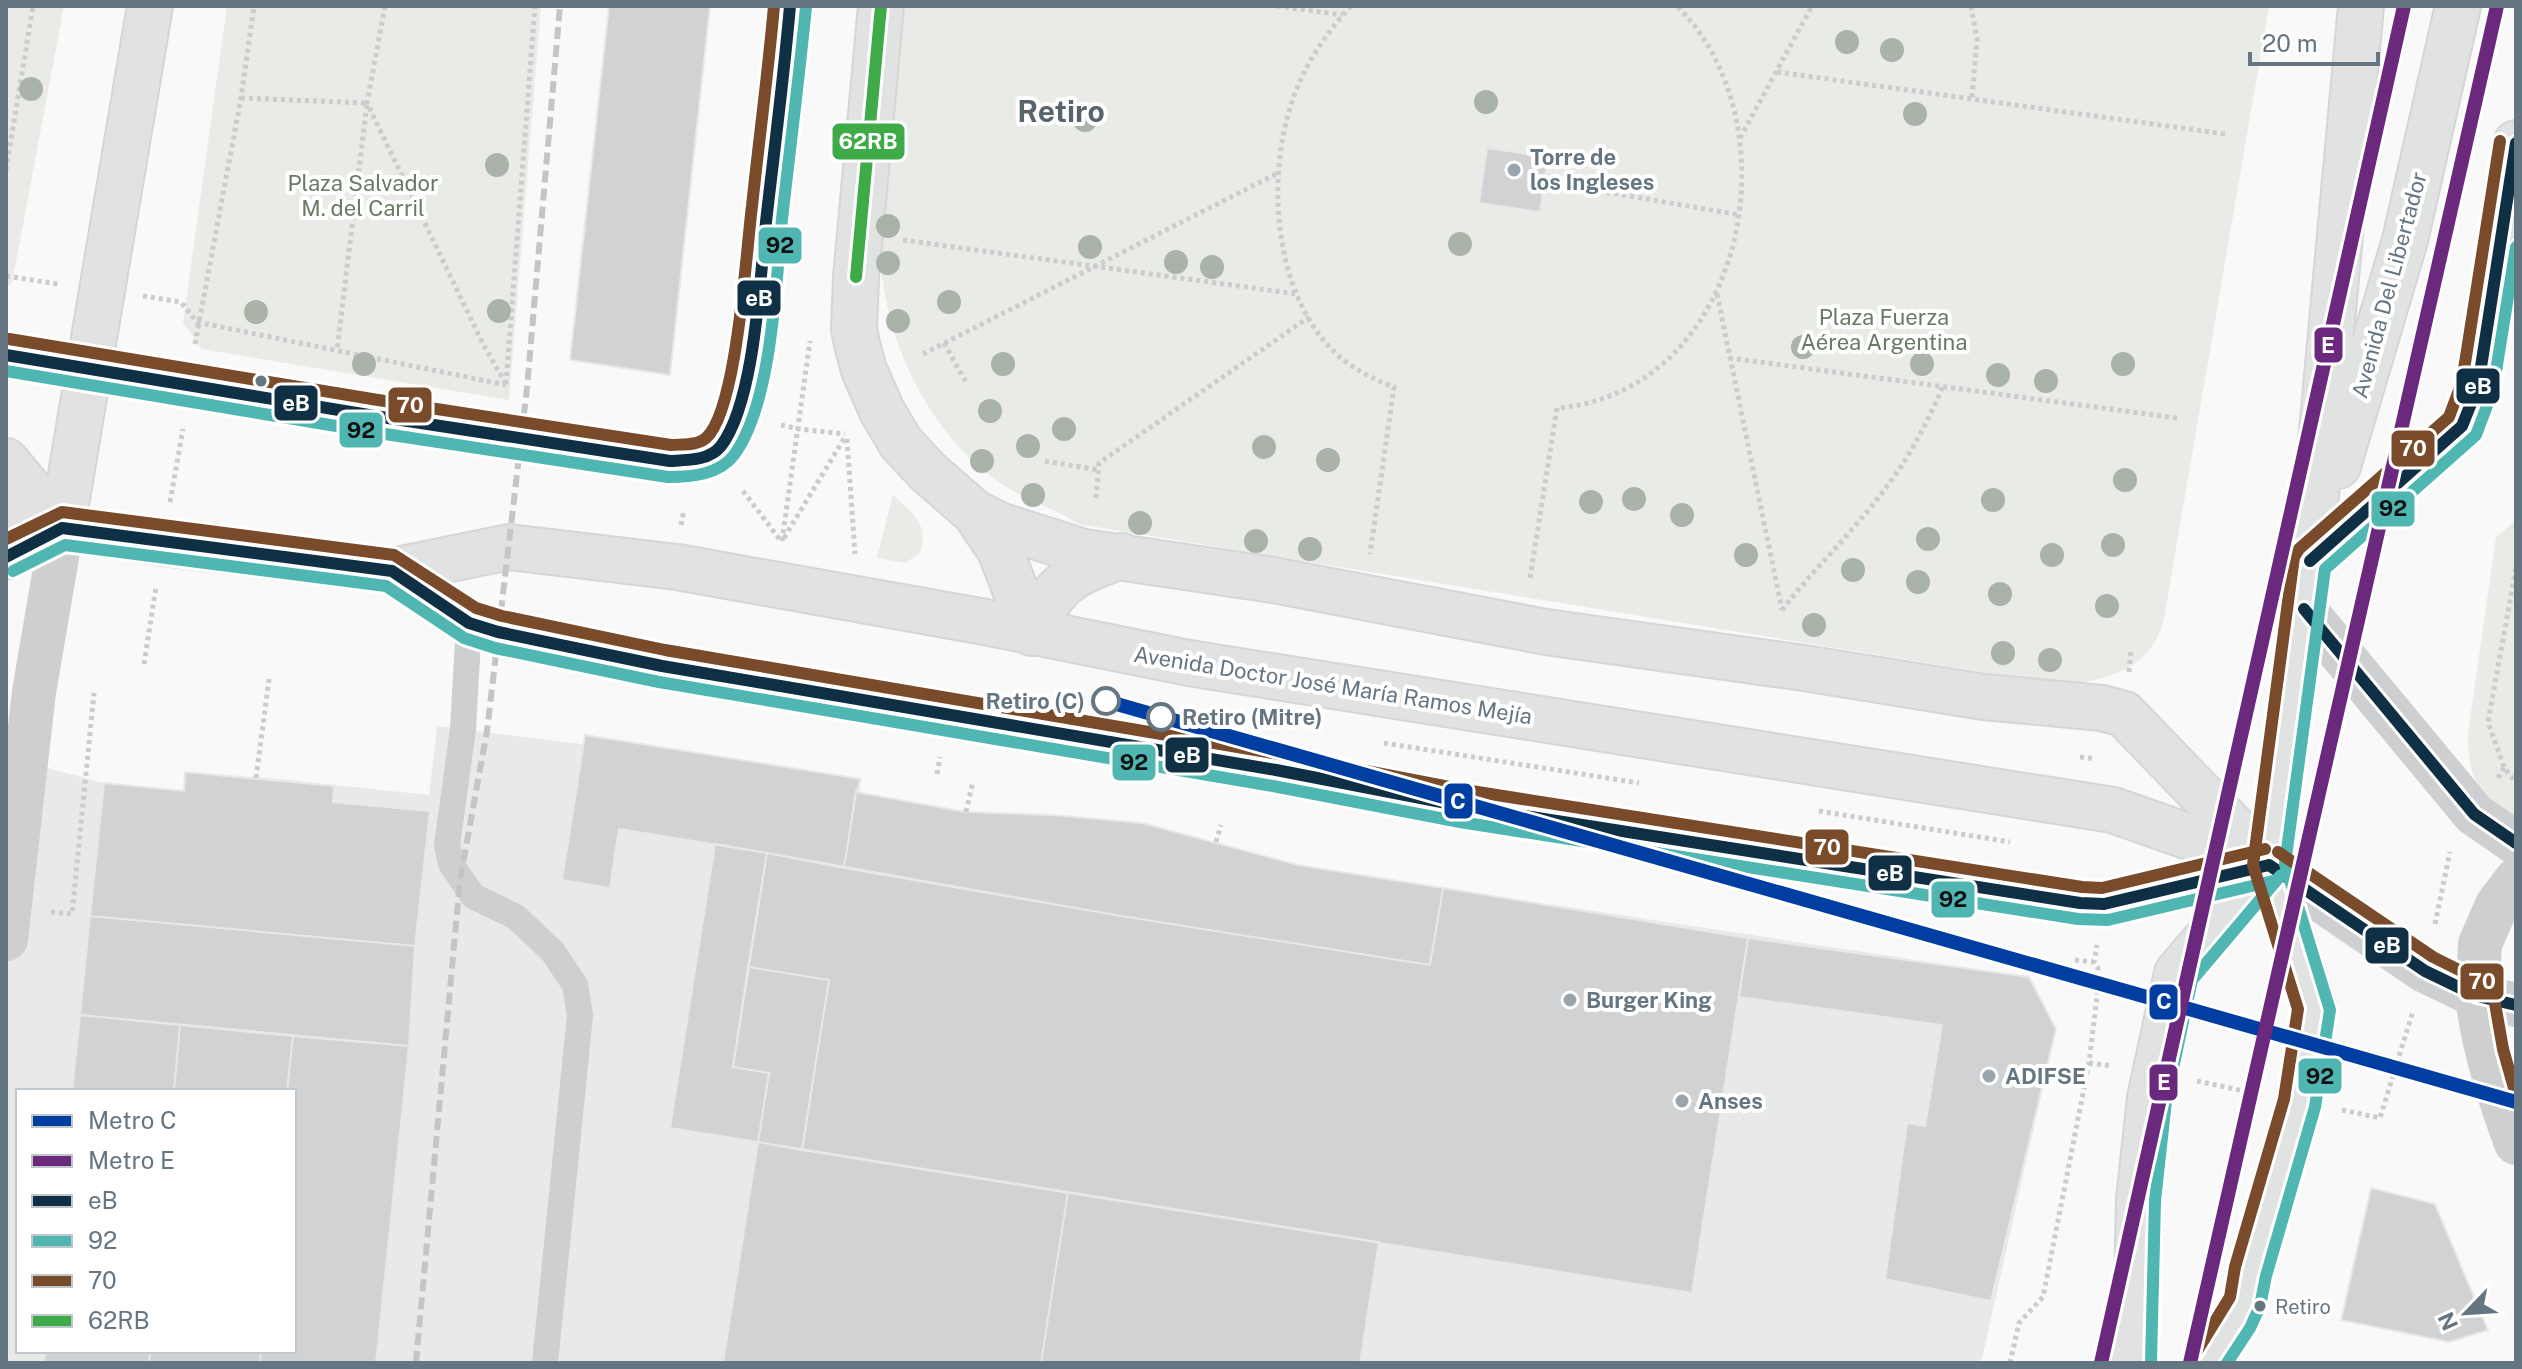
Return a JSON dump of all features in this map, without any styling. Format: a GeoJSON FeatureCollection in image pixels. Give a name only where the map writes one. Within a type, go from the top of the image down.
{"type":"FeatureCollection","features":[{"type":"Feature","properties":{"kind":"main road"},"geometry":{"type":"LineString","coordinates":[[62,528],[150,6]]}},
{"type":"Feature","properties":{"kind":"main road"},"geometry":{"type":"LineString","coordinates":[[6,355],[190,387],[670,461],[706,457],[721,446],[736,420],[743,394],[790,6]]}},
{"type":"Feature","properties":{"kind":"main road"},"geometry":{"type":"LineString","coordinates":[[881,6],[854,329],[864,370],[882,411],[901,443],[927,471],[975,513],[999,525],[1070,548],[1273,580],[1546,632],[1984,697],[2102,708],[2124,714],[2269,865],[2177,973],[2154,1073],[2139,1200],[2135,1363]]}},
{"type":"Feature","properties":{"kind":"main road","name":"Avenida Del Libertador"},"geometry":{"type":"LineString","coordinates":[[2208,1363],[2245,1302],[2250,1272],[2300,1102],[2314,1008],[2269,865],[2310,561],[2361,6]]}},
{"type":"Feature","properties":{"kind":"main road","name":"Avenida Del Libertador"},"geometry":{"type":"LineString","coordinates":[[2310,561],[2405,240],[2458,6]]}},
{"type":"Feature","properties":{"kind":"main road"},"geometry":{"type":"LineString","coordinates":[[2310,561],[2462,426],[2478,386],[2516,143]]}},
{"type":"Feature","properties":{"kind":"main road"},"geometry":{"type":"LineString","coordinates":[[6,461],[62,528]]}},
{"type":"Feature","properties":{"kind":"main road"},"geometry":{"type":"LineString","coordinates":[[975,513],[1000,550],[1032,633]]}},
{"type":"Feature","properties":{"kind":"main road","name":"Avenida Doctor José María Ramos Mejía"},"geometry":{"type":"LineString","coordinates":[[6,520],[392,571],[509,547],[677,567],[897,605],[1189,663],[2113,810],[2269,865]]}},
{"type":"Feature","properties":{"kind":"main road"},"geometry":{"type":"LineString","coordinates":[[6,557],[62,528]]}},
{"type":"Feature","properties":{"kind":"main road"},"geometry":{"type":"LineString","coordinates":[[1032,633],[1049,598],[1059,588],[1085,571],[1122,556]]}},
{"type":"Feature","properties":{"kind":"main road","name":"Avenida Doctor José María Ramos Mejía"},"geometry":{"type":"LineString","coordinates":[[392,571],[469,623],[498,632],[662,666],[1276,770],[1462,806],[2080,903],[2104,904],[2269,865]]}},
{"type":"Feature","properties":{"kind":"street"},"geometry":{"type":"LineString","coordinates":[[8,923],[34,692],[62,528]]}},
{"type":"Feature","properties":{"kind":"street"},"geometry":{"type":"LineString","coordinates":[[2304,609],[2474,814],[2516,843]]}},
{"type":"Feature","properties":{"kind":"street"},"geometry":{"type":"LineString","coordinates":[[2269,865],[2425,971],[2496,1000]]}},
{"type":"Feature","properties":{"kind":"street"},"geometry":{"type":"LineString","coordinates":[[2516,880],[2497,905],[2480,944],[2496,1000],[2482,1035],[2498,1094],[2516,1143]]}},
{"type":"Feature","properties":{"kind":"lane"},"geometry":{"type":"LineString","coordinates":[[469,623],[463,729],[447,845],[451,864],[473,896],[516,917],[553,952],[575,985],[580,1015],[545,1363]]}},
{"type":"Feature","properties":{"kind":"path"},"geometry":{"type":"LineString","coordinates":[[6,170],[33,6]]}},
{"type":"Feature","properties":{"kind":"path"},"geometry":{"type":"LineString","coordinates":[[144,664],[190,387],[197,322],[241,98],[254,6]]}},
{"type":"Feature","properties":{"kind":"path"},"geometry":{"type":"LineString","coordinates":[[337,350],[367,103],[385,6]]}},
{"type":"Feature","properties":{"kind":"path"},"geometry":{"type":"LineString","coordinates":[[506,385],[535,6]]}},
{"type":"Feature","properties":{"kind":"path"},"geometry":{"type":"LineString","coordinates":[[1277,6],[1343,15]]}},
{"type":"Feature","properties":{"kind":"path"},"geometry":{"type":"LineString","coordinates":[[1351,6],[1316,51],[1293,98],[1280,150],[1278,173],[1281,239],[1288,269],[1309,317],[1339,356],[1364,374],[1394,387],[1370,554]]}},
{"type":"Feature","properties":{"kind":"path"},"geometry":{"type":"LineString","coordinates":[[1530,578],[1557,408],[1606,398],[1641,380],[1672,354],[1717,293],[1734,245],[1743,185],[1739,139],[1728,94],[1714,57],[1694,25],[1677,6]]}},
{"type":"Feature","properties":{"kind":"path"},"geometry":{"type":"LineString","coordinates":[[1739,139],[1812,6]]}},
{"type":"Feature","properties":{"kind":"path"},"geometry":{"type":"LineString","coordinates":[[1971,6],[1977,39],[1972,98]]}},
{"type":"Feature","properties":{"kind":"path"},"geometry":{"type":"LineString","coordinates":[[1777,72],[2225,134]]}},
{"type":"Feature","properties":{"kind":"path"},"geometry":{"type":"LineString","coordinates":[[241,98],[367,103]]}},
{"type":"Feature","properties":{"kind":"path"},"geometry":{"type":"LineString","coordinates":[[367,103],[483,344],[506,385]]}},
{"type":"Feature","properties":{"kind":"path"},"geometry":{"type":"LineString","coordinates":[[923,354],[1278,173]]}},
{"type":"Feature","properties":{"kind":"path"},"geometry":{"type":"LineString","coordinates":[[1543,184],[1740,215]]}},
{"type":"Feature","properties":{"kind":"path"},"geometry":{"type":"LineString","coordinates":[[903,240],[1297,294]]}},
{"type":"Feature","properties":{"kind":"path"},"geometry":{"type":"LineString","coordinates":[[6,276],[181,302],[197,322],[506,385]]}},
{"type":"Feature","properties":{"kind":"path"},"geometry":{"type":"LineString","coordinates":[[1717,293],[1782,610],[1883,492],[1918,438],[1943,386]]}},
{"type":"Feature","properties":{"kind":"path"},"geometry":{"type":"LineString","coordinates":[[1096,498],[1099,463],[1309,317]]}},
{"type":"Feature","properties":{"kind":"path"},"geometry":{"type":"LineString","coordinates":[[782,542],[810,338]]}},
{"type":"Feature","properties":{"kind":"path"},"geometry":{"type":"LineString","coordinates":[[944,343],[967,384]]}},
{"type":"Feature","properties":{"kind":"path"},"geometry":{"type":"LineString","coordinates":[[1729,358],[2177,418]]}},
{"type":"Feature","properties":{"kind":"path"},"geometry":{"type":"LineString","coordinates":[[781,425],[846,434]]}},
{"type":"Feature","properties":{"kind":"path"},"geometry":{"type":"LineString","coordinates":[[782,542],[846,434]]}},
{"type":"Feature","properties":{"kind":"path"},"geometry":{"type":"LineString","coordinates":[[846,434],[855,554]]}},
{"type":"Feature","properties":{"kind":"path"},"geometry":{"type":"LineString","coordinates":[[1045,461],[1099,470]]}},
{"type":"Feature","properties":{"kind":"path"},"geometry":{"type":"LineString","coordinates":[[743,491],[782,542]]}},
{"type":"Feature","properties":{"kind":"path"},"geometry":{"type":"LineString","coordinates":[[681,526],[684,510]]}},
{"type":"Feature","properties":{"kind":"path"},"geometry":{"type":"LineString","coordinates":[[2516,568],[2488,722],[2504,767],[2516,783]]}},
{"type":"Feature","properties":{"kind":"path"},"geometry":{"type":"LineString","coordinates":[[2129,668],[2131,649]]}},
{"type":"Feature","properties":{"kind":"path"},"geometry":{"type":"LineString","coordinates":[[256,778],[269,679]]}},
{"type":"Feature","properties":{"kind":"path"},"geometry":{"type":"LineString","coordinates":[[8,923],[72,914],[94,693]]}},
{"type":"Feature","properties":{"kind":"path"},"geometry":{"type":"LineString","coordinates":[[1374,742],[1651,784]]}},
{"type":"Feature","properties":{"kind":"path"},"geometry":{"type":"LineString","coordinates":[[937,774],[940,757]]}},
{"type":"Feature","properties":{"kind":"path"},"geometry":{"type":"LineString","coordinates":[[966,812],[973,781]]}},
{"type":"Feature","properties":{"kind":"path"},"geometry":{"type":"LineString","coordinates":[[1811,810],[2013,842]]}},
{"type":"Feature","properties":{"kind":"path"},"geometry":{"type":"LineString","coordinates":[[1216,842],[1221,825]]}},
{"type":"Feature","properties":{"kind":"path"},"geometry":{"type":"LineString","coordinates":[[2010,1363],[2019,1323],[2043,1297],[2089,1063],[2098,968],[2094,962],[2075,960]]}},
{"type":"Feature","properties":{"kind":"path"},"geometry":{"type":"LineString","coordinates":[[2089,1063],[2380,1118]]}},
{"type":"Feature","properties":{"kind":"shaded area"},"geometry":{"type":"Polygon","coordinates":[[[437,726],[861,779],[859,796],[2029,977],[2056,1029],[1981,1363],[6,1363],[6,757],[104,783],[183,791],[185,772],[429,795],[437,726]]]}},
{"type":"Feature","properties":{"kind":"green space"},"geometry":{"type":"Polygon","coordinates":[[[6,6],[64,6],[12,283],[6,288],[6,6]]]}},
{"type":"Feature","properties":{"kind":"green space","name":"Plaza Salvador M. del Carril"},"geometry":{"type":"Polygon","coordinates":[[[227,6],[541,6],[509,400],[202,349],[183,323],[227,6]]]}},
{"type":"Feature","properties":{"kind":"green space","name":"Plaza Fuerza Aérea Argentina"},"geometry":{"type":"Polygon","coordinates":[[[902,6],[2269,6],[2163,624],[2156,640],[2147,653],[2125,669],[2068,686],[1078,524],[1002,484],[950,437],[912,377],[898,344],[888,310],[880,241],[902,6]]]}},
{"type":"Feature","properties":{"kind":"green space"},"geometry":{"type":"Polygon","coordinates":[[[893,495],[913,514],[923,534],[920,553],[905,563],[877,558],[893,495]]]}},
{"type":"Feature","properties":{"kind":"green space"},"geometry":{"type":"Polygon","coordinates":[[[2516,506],[2516,827],[2479,786],[2470,764],[2468,733],[2496,537],[2513,523],[2516,506]]]}},
{"type":"Feature","properties":{"kind":"building"},"geometry":{"type":"Polygon","coordinates":[[[609,6],[710,6],[670,375],[570,360],[609,6]]]}},
{"type":"Feature","properties":{"kind":"building","name":"Torre de los Ingleses"},"geometry":{"type":"Polygon","coordinates":[[[1487,148],[1548,157],[1540,212],[1479,203],[1487,148]]]}},
{"type":"Feature","properties":{"kind":"building"},"geometry":{"type":"Polygon","coordinates":[[[585,735],[861,779],[856,792],[844,868],[619,829],[610,888],[562,880],[585,735]]]}},
{"type":"Feature","properties":{"kind":"building"},"geometry":{"type":"Polygon","coordinates":[[[185,772],[334,786],[333,802],[430,811],[415,946],[90,916],[104,783],[184,791],[185,772]]]}},
{"type":"Feature","properties":{"kind":"building"},"geometry":{"type":"Polygon","coordinates":[[[856,792],[966,812],[1053,815],[1142,823],[1298,865],[1443,888],[1430,965],[844,868],[856,792]]]}},
{"type":"Feature","properties":{"kind":"building"},"geometry":{"type":"Polygon","coordinates":[[[715,844],[767,853],[733,1067],[769,1073],[758,1142],[670,1128],[715,844]]]}},
{"type":"Feature","properties":{"kind":"building"},"geometry":{"type":"Polygon","coordinates":[[[767,853],[1115,915],[1430,965],[1443,888],[1748,938],[1692,1293],[802,1150],[829,980],[748,967],[767,853]]]}},
{"type":"Feature","properties":{"kind":"building"},"geometry":{"type":"Polygon","coordinates":[[[90,916],[415,946],[409,1046],[80,1015],[90,916]]]}},
{"type":"Feature","properties":{"kind":"building","name":"ADIFSE"},"geometry":{"type":"Polygon","coordinates":[[[1748,938],[2029,977],[2056,1029],[1991,1301],[1885,1279],[1907,1123],[1925,1126],[1942,1025],[1739,997],[1748,938]]]}},
{"type":"Feature","properties":{"kind":"building"},"geometry":{"type":"Polygon","coordinates":[[[748,967],[829,980],[802,1150],[758,1142],[769,1073],[733,1067],[748,967]]]}},
{"type":"Feature","properties":{"kind":"building"},"geometry":{"type":"Polygon","coordinates":[[[80,1015],[180,1025],[174,1089],[72,1089],[80,1015]]]}},
{"type":"Feature","properties":{"kind":"building"},"geometry":{"type":"Polygon","coordinates":[[[180,1025],[293,1036],[287,1089],[174,1089],[180,1025]]]}},
{"type":"Feature","properties":{"kind":"building"},"geometry":{"type":"Polygon","coordinates":[[[293,1036],[409,1046],[376,1363],[260,1363],[261,1353],[296,1353],[296,1089],[287,1089],[293,1036]]]}},
{"type":"Feature","properties":{"kind":"building"},"geometry":{"type":"Polygon","coordinates":[[[758,1142],[1068,1192],[1041,1363],[723,1363],[758,1142]]]}},
{"type":"Feature","properties":{"kind":"building"},"geometry":{"type":"Polygon","coordinates":[[[2371,1188],[2435,1204],[2488,1330],[2449,1342],[2341,1320],[2371,1188]]]}},
{"type":"Feature","properties":{"kind":"building"},"geometry":{"type":"Polygon","coordinates":[[[1068,1192],[1379,1242],[1360,1363],[1041,1363],[1068,1192]]]}},
{"type":"Feature","properties":{"kind":"building"},"geometry":{"type":"Polygon","coordinates":[[[45,1353],[150,1353],[149,1363],[44,1363],[45,1353]]]}},
{"type":"Feature","properties":{"kind":"building"},"geometry":{"type":"Polygon","coordinates":[[[150,1353],[261,1353],[260,1363],[149,1363],[150,1353]]]}},
{"type":"Feature","properties":{"kind":"railway"},"geometry":{"type":"LineString","coordinates":[[416,1363],[460,880],[487,731],[527,388],[560,6]]}},
{"type":"Feature","properties":{"kind":"metro line","name":"E"},"geometry":{"type":"LineString","coordinates":[[2101,1363],[2404,6]]}},
{"type":"Feature","properties":{"kind":"metro line","name":"E"},"geometry":{"type":"LineString","coordinates":[[2190,1363],[2497,6]]}},
{"type":"Feature","properties":{"kind":"metro line","name":"C"},"geometry":{"type":"LineString","coordinates":[[1106,701],[2516,1102]]}},
{"type":"Feature","properties":{"kind":"transit line","name":"70"},"geometry":{"type":"LineString","coordinates":[[9,339],[671,445],[702,441],[717,422],[733,365],[774,6]]}},
{"type":"Feature","properties":{"kind":"transit line","name":"eB"},"geometry":{"type":"LineString","coordinates":[[6,355],[670,461],[710,455],[721,446],[733,425],[749,368],[790,6]]}},
{"type":"Feature","properties":{"kind":"transit line","name":"62RB"},"geometry":{"type":"LineString","coordinates":[[856,277],[881,6]]}},
{"type":"Feature","properties":{"kind":"transit line","name":"92"},"geometry":{"type":"LineString","coordinates":[[6,371],[668,477],[713,471],[728,462],[747,433],[764,375],[806,7]]}},
{"type":"Feature","properties":{"kind":"transit line","name":"70"},"geometry":{"type":"LineString","coordinates":[[2195,1354],[2230,1297],[2235,1267],[2284,1099],[2298,1009],[2253,865],[2294,557],[2299,549],[2449,417],[2462,382],[2500,141]]}},
{"type":"Feature","properties":{"kind":"transit line","name":"eB"},"geometry":{"type":"LineString","coordinates":[[2310,561],[2462,426],[2478,386],[2516,143]]}},
{"type":"Feature","properties":{"kind":"transit line","name":"92"},"geometry":{"type":"LineString","coordinates":[[2227,1363],[2260,1306],[2315,1107],[2330,1010],[2285,864],[2325,569],[2476,435],[2493,390],[2516,247]]}},
{"type":"Feature","properties":{"kind":"transit line","name":"70"},"geometry":{"type":"LineString","coordinates":[[6,539],[62,512],[394,555],[476,608],[665,650],[1279,754],[1465,790],[2082,887],[2102,888],[2265,849]]}},
{"type":"Feature","properties":{"kind":"transit line","name":"eB"},"geometry":{"type":"LineString","coordinates":[[6,557],[62,528],[392,571],[469,623],[498,632],[662,666],[1276,770],[1462,806],[2080,903],[2104,904],[2269,865]]}},
{"type":"Feature","properties":{"kind":"transit line","name":"92"},"geometry":{"type":"LineString","coordinates":[[13,571],[65,545],[386,586],[464,638],[495,648],[659,682],[1273,786],[1460,822],[2078,919],[2108,920],[2273,881]]}},
{"type":"Feature","properties":{"kind":"transit line","name":"eB"},"geometry":{"type":"LineString","coordinates":[[2304,609],[2474,814],[2516,843]]}},
{"type":"Feature","properties":{"kind":"transit line","name":"70"},"geometry":{"type":"LineString","coordinates":[[2278,852],[2433,957],[2489,985],[2516,1095]]}},
{"type":"Feature","properties":{"kind":"transit line","name":"eB"},"geometry":{"type":"LineString","coordinates":[[2269,865],[2425,971],[2477,996],[2516,1005]]}},
{"type":"Feature","properties":{"kind":"transit line","name":"92"},"geometry":{"type":"LineString","coordinates":[[2151,1363],[2155,1201],[2166,1101],[2192,980],[2281,875]]}},
{"type":"Feature","properties":{"kind":"place","name":"Torre de los Ingleses"},"geometry":{"type":"Point","coordinates":[1514,170]}},
{"type":"Feature","properties":{"kind":"place","name":"Retiro (C)"},"geometry":{"type":"Point","coordinates":[1106,701]}},
{"type":"Feature","properties":{"kind":"place","name":"Retiro (Mitre)"},"geometry":{"type":"Point","coordinates":[1161,717]}},
{"type":"Feature","properties":{"kind":"place","name":"Burger King"},"geometry":{"type":"Point","coordinates":[1570,1000]}},
{"type":"Feature","properties":{"kind":"place","name":"ADIFSE"},"geometry":{"type":"Point","coordinates":[1989,1076]}},
{"type":"Feature","properties":{"kind":"place","name":"Anses"},"geometry":{"type":"Point","coordinates":[1682,1101]}},
{"type":"Feature","properties":{"kind":"place","name":"Retiro"},"geometry":{"type":"Point","coordinates":[2260,1306]}},
{"type":"Feature","properties":{"kind":"district","name":"Retiro"},"geometry":{"type":"Point","coordinates":[1061,112]}}]}
